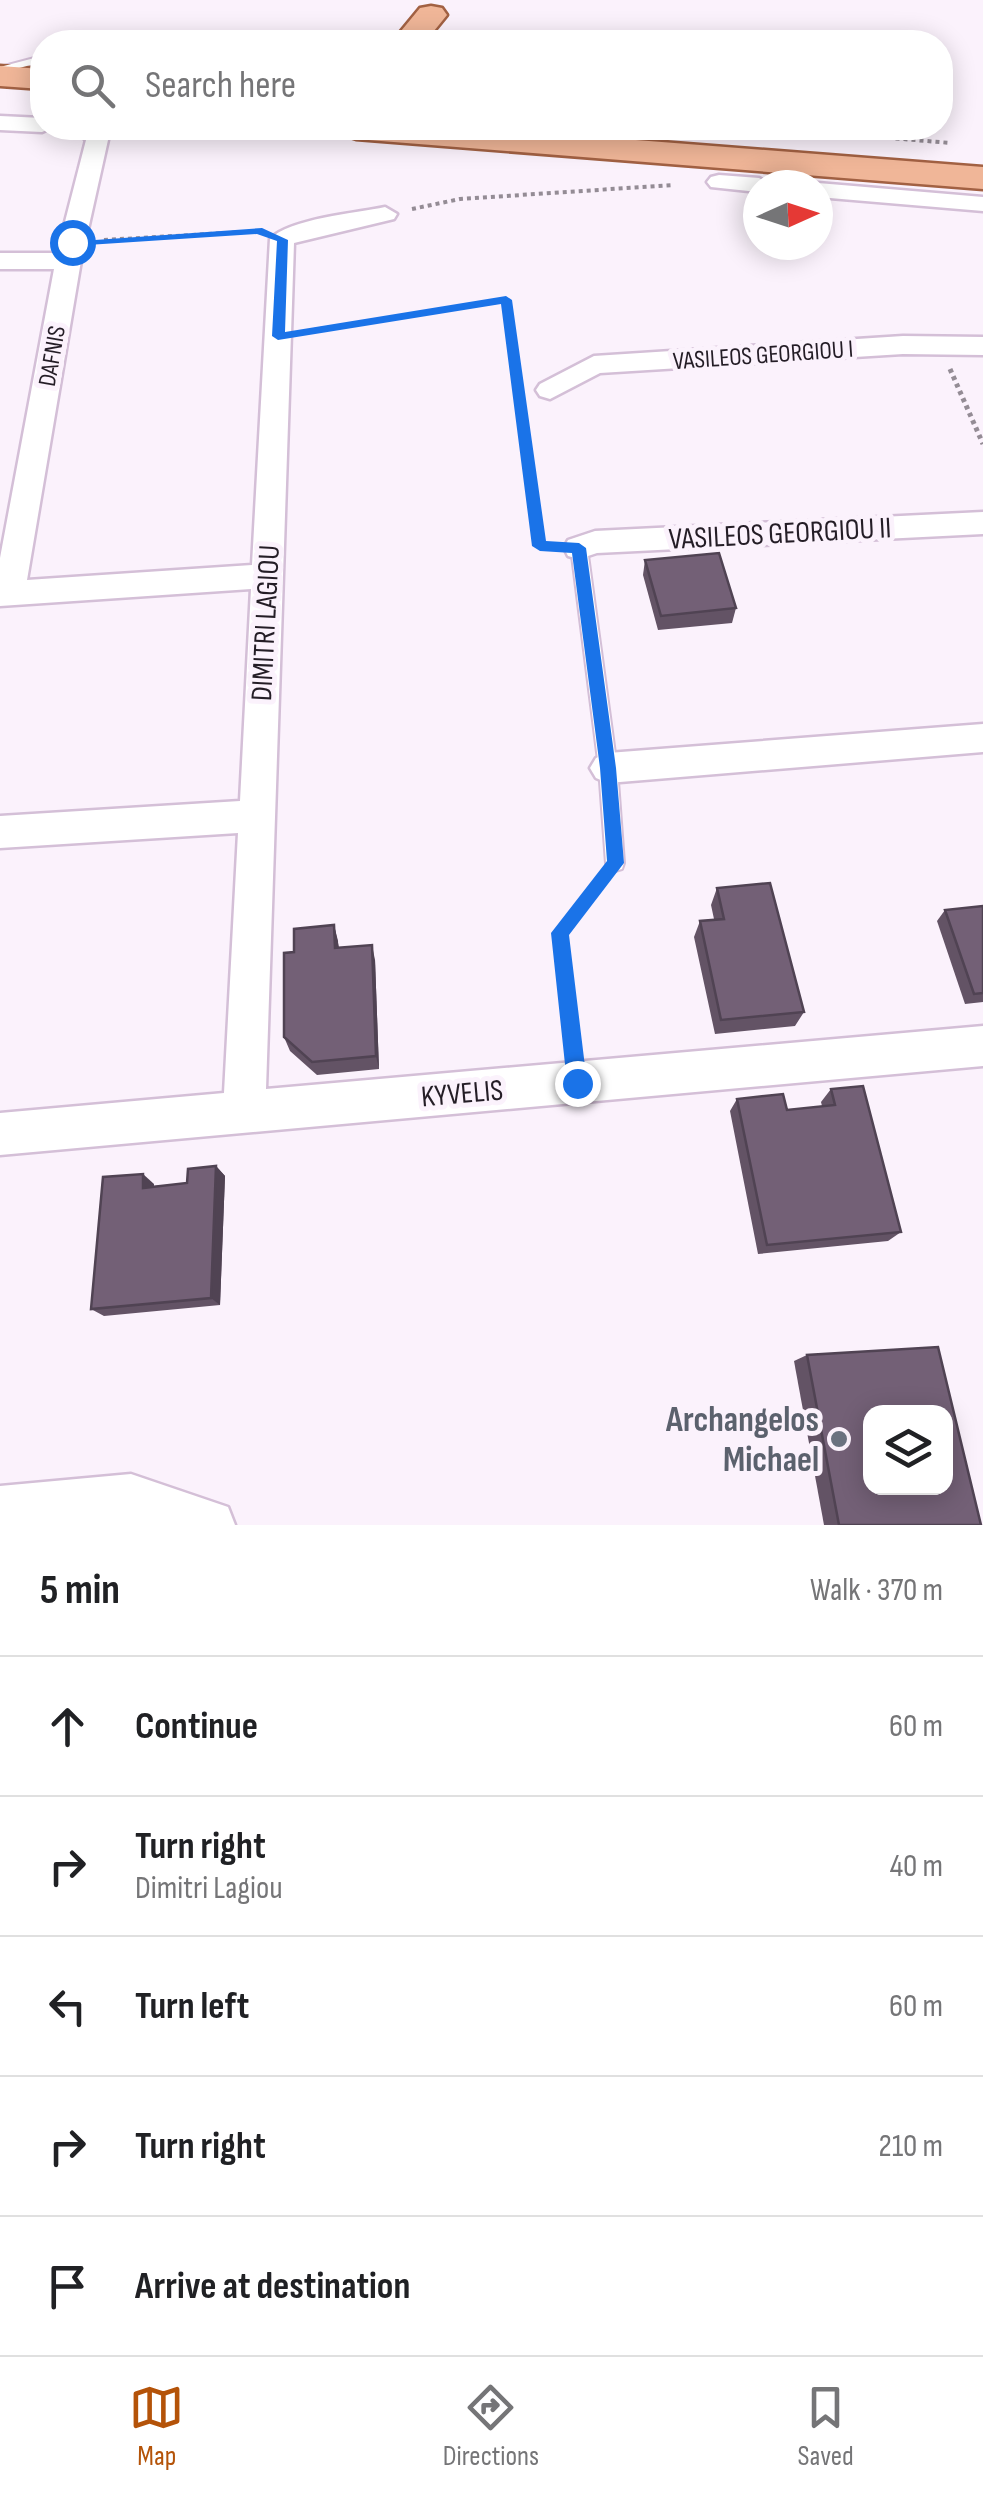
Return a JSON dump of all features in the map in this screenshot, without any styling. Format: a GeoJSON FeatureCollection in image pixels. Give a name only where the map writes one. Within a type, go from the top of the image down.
{"type":"FeatureCollection","features":[{"type":"Feature","properties":{"kind":"main road"},"geometry":{"type":"LineString","coordinates":[[0,73],[30,78]]}},
{"type":"Feature","properties":{"kind":"main road"},"geometry":{"type":"LineString","coordinates":[[0,100],[30,102]]}},
{"type":"Feature","properties":{"kind":"main road"},"geometry":{"type":"LineString","coordinates":[[506,140],[983,178]]}},
{"type":"Feature","properties":{"kind":"main road"},"geometry":{"type":"LineString","coordinates":[[792,140],[973,152]]}},
{"type":"Feature","properties":{"kind":"street"},"geometry":{"type":"LineString","coordinates":[[0,123],[30,124]]}},
{"type":"Feature","properties":{"kind":"street","name":"DAFNIS"},"geometry":{"type":"LineString","coordinates":[[5,594],[70,252],[96,140]]}},
{"type":"Feature","properties":{"kind":"street"},"geometry":{"type":"LineString","coordinates":[[719,182],[743,184]]}},
{"type":"Feature","properties":{"kind":"street"},"geometry":{"type":"LineString","coordinates":[[833,191],[983,204]]}},
{"type":"Feature","properties":{"kind":"street"},"geometry":{"type":"LineString","coordinates":[[282,240],[308,230],[385,214]]}},
{"type":"Feature","properties":{"kind":"street","name":"DIMITRI LAGIOU"},"geometry":{"type":"LineString","coordinates":[[244,1113],[282,240]]}},
{"type":"Feature","properties":{"kind":"street"},"geometry":{"type":"LineString","coordinates":[[0,261],[70,252]]}},
{"type":"Feature","properties":{"kind":"street","name":"VASILEOS GEORGIOU I"},"geometry":{"type":"LineString","coordinates":[[550,390],[594,364],[983,346]]}},
{"type":"Feature","properties":{"kind":"street","name":"VASILEOS GEORGIOU II"},"geometry":{"type":"LineString","coordinates":[[579,548],[594,542],[983,523]]}},
{"type":"Feature","properties":{"kind":"street"},"geometry":{"type":"LineString","coordinates":[[5,594],[268,576]]}},
{"type":"Feature","properties":{"kind":"street"},"geometry":{"type":"LineString","coordinates":[[608,768],[983,738]]}},
{"type":"Feature","properties":{"kind":"street"},"geometry":{"type":"LineString","coordinates":[[0,832],[257,816]]}},
{"type":"Feature","properties":{"kind":"street","name":"KYVELIS"},"geometry":{"type":"LineString","coordinates":[[0,1134],[983,1046]]}},
{"type":"Feature","properties":{"kind":"street"},"geometry":{"type":"LineString","coordinates":[[0,1512],[131,1498],[210,1525]]}},
{"type":"Feature","properties":{"kind":"lane"},"geometry":{"type":"LineString","coordinates":[[0,73],[30,63]]}},
{"type":"Feature","properties":{"kind":"lane"},"geometry":{"type":"LineString","coordinates":[[579,548],[608,768],[615,863]]}},
{"type":"Feature","properties":{"kind":"path"},"geometry":{"type":"LineString","coordinates":[[870,140],[973,152]]}},
{"type":"Feature","properties":{"kind":"path"},"geometry":{"type":"LineString","coordinates":[[385,214],[460,199],[719,182]]}},
{"type":"Feature","properties":{"kind":"path"},"geometry":{"type":"LineString","coordinates":[[70,252],[258,230],[282,240]]}},
{"type":"Feature","properties":{"kind":"path"},"geometry":{"type":"LineString","coordinates":[[278,336],[506,300],[540,546],[579,548]]}},
{"type":"Feature","properties":{"kind":"path"},"geometry":{"type":"LineString","coordinates":[[940,345],[983,444]]}},
{"type":"Feature","properties":{"kind":"path"},"geometry":{"type":"LineString","coordinates":[[577,1083],[560,933],[615,863]]}},
{"type":"Feature","properties":{"kind":"building"},"geometry":{"type":"Polygon","coordinates":[[[719,553],[736,608],[661,616],[645,560],[719,553]]]}},
{"type":"Feature","properties":{"kind":"building"},"geometry":{"type":"Polygon","coordinates":[[[770,883],[804,1012],[721,1020],[700,921],[724,919],[717,888],[770,883]]]}},
{"type":"Feature","properties":{"kind":"building"},"geometry":{"type":"Polygon","coordinates":[[[983,906],[983,993],[974,994],[945,910],[983,906]]]}},
{"type":"Feature","properties":{"kind":"building"},"geometry":{"type":"Polygon","coordinates":[[[334,925],[335,948],[372,945],[376,1056],[312,1062],[284,1037],[284,953],[294,952],[294,929],[334,925]]]}},
{"type":"Feature","properties":{"kind":"building"},"geometry":{"type":"Polygon","coordinates":[[[863,1086],[901,1232],[767,1245],[737,1099],[783,1094],[787,1110],[835,1105],[831,1089],[863,1086]]]}},
{"type":"Feature","properties":{"kind":"building"},"geometry":{"type":"Polygon","coordinates":[[[216,1166],[211,1298],[91,1309],[103,1177],[143,1174],[143,1188],[187,1183],[188,1169],[216,1166]]]}},
{"type":"Feature","properties":{"kind":"building","name":"Archangelos Michael"},"geometry":{"type":"Polygon","coordinates":[[[938,1347],[952,1405],[863,1405],[863,1495],[953,1495],[953,1409],[981,1525],[839,1525],[807,1355],[938,1347]]]}},
{"type":"Feature","properties":{"kind":"place","name":"Archangelos Michael"},"geometry":{"type":"Point","coordinates":[839,1439]}},
{"type":"Feature","properties":{"kind":"route"},"geometry":{"type":"LineString","coordinates":[[72,242],[258,230],[282,240],[278,336],[506,300],[540,546],[579,548],[608,768],[615,863],[560,933],[577,1083]]}}]}
